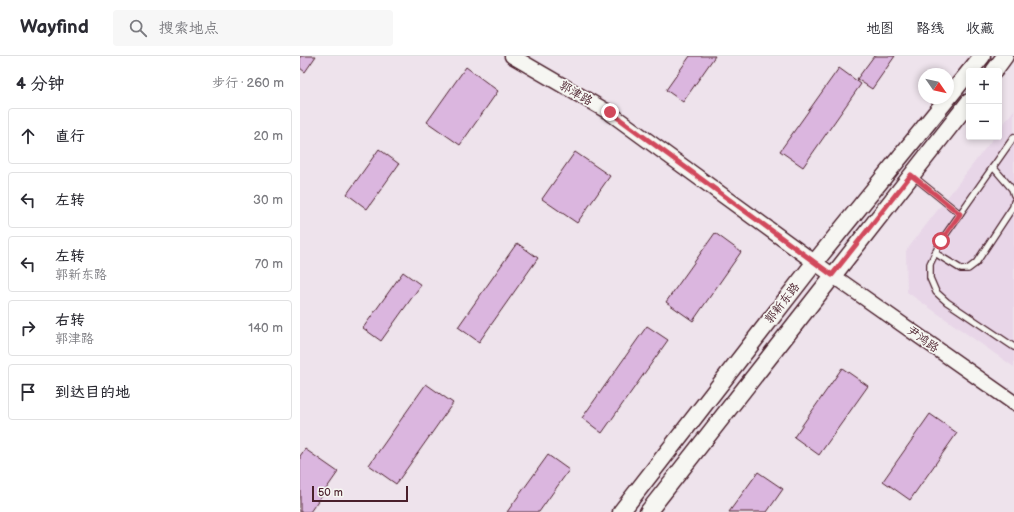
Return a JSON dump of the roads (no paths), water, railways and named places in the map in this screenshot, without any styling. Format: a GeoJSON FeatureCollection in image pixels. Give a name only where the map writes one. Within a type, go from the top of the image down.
{"type":"FeatureCollection","features":[{"type":"Feature","properties":{"kind":"main road","name":"郭新东路"},"geometry":{"type":"LineString","coordinates":[[972,68],[982,56]]}},
{"type":"Feature","properties":{"kind":"main road"},"geometry":{"type":"LineString","coordinates":[[996,68],[1005,56]]}},
{"type":"Feature","properties":{"kind":"main road","name":"郭新东路"},"geometry":{"type":"LineString","coordinates":[[621,512],[815,262],[966,76]]}},
{"type":"Feature","properties":{"kind":"main road","name":"郭新东路"},"geometry":{"type":"LineString","coordinates":[[648,512],[832,275],[967,104]]}},
{"type":"Feature","properties":{"kind":"street","name":"郭津路"},"geometry":{"type":"LineString","coordinates":[[512,56],[610,112],[832,275]]}},
{"type":"Feature","properties":{"kind":"street","name":"尹鸿路"},"geometry":{"type":"LineString","coordinates":[[832,275],[1014,403]]}},
{"type":"Feature","properties":{"kind":"lane"},"geometry":{"type":"LineString","coordinates":[[1014,137],[941,241],[930,264],[930,278],[936,292],[947,302],[1014,347]]}},
{"type":"Feature","properties":{"kind":"lane"},"geometry":{"type":"LineString","coordinates":[[993,166],[1012,189],[1014,196]]}},
{"type":"Feature","properties":{"kind":"lane"},"geometry":{"type":"LineString","coordinates":[[911,175],[960,214]]}},
{"type":"Feature","properties":{"kind":"lane"},"geometry":{"type":"LineString","coordinates":[[935,253],[961,269],[968,269],[976,263],[1013,207],[1014,202]]}}]}
